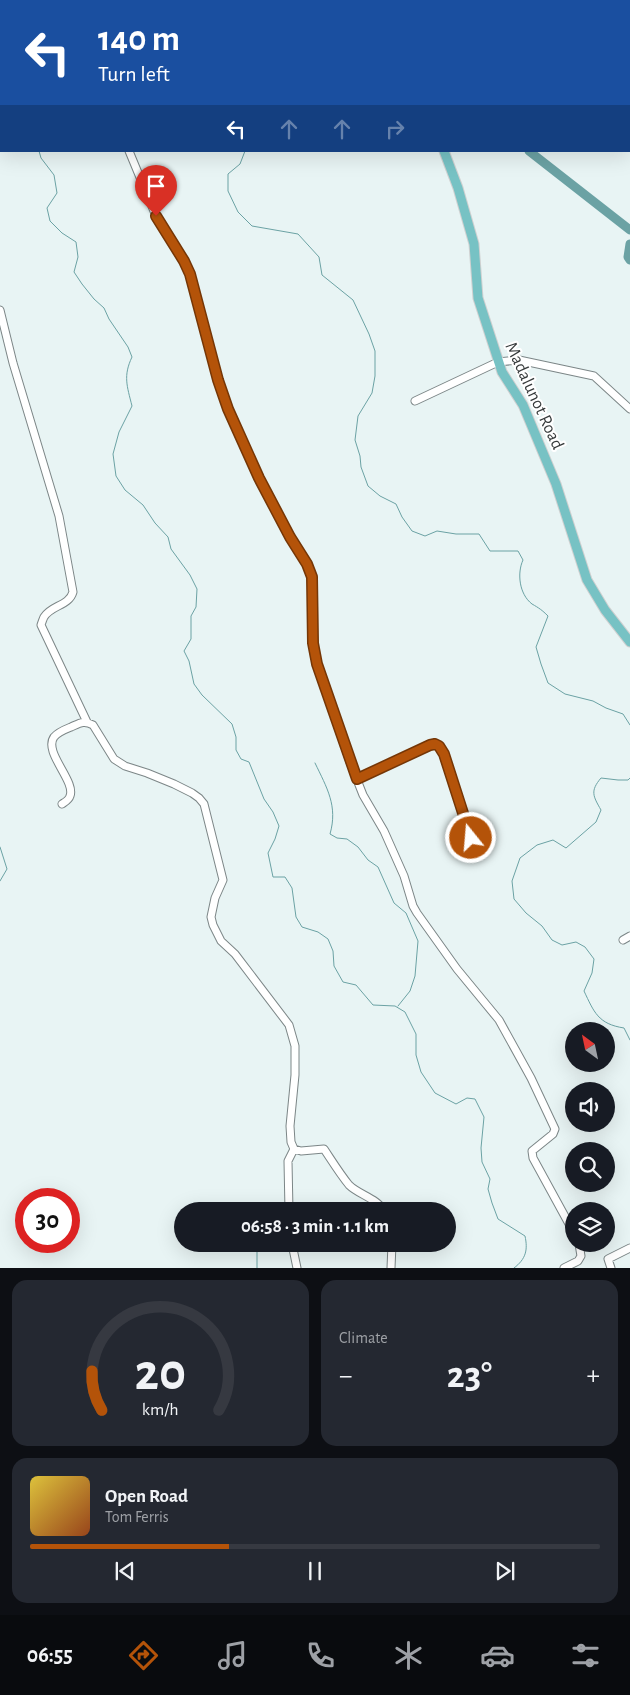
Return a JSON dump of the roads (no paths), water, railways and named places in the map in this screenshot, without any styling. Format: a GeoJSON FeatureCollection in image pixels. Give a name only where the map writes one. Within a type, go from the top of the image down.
{"type":"FeatureCollection","features":[{"type":"Feature","properties":{"kind":"main road","name":"Madalunot Road"},"geometry":{"type":"LineString","coordinates":[[444,152],[458,188],[474,244],[478,298],[498,362],[502,372],[523,405],[553,475],[587,580],[605,610],[630,642]]}},
{"type":"Feature","properties":{"kind":"street"},"geometry":{"type":"LineString","coordinates":[[129,152],[156,216],[190,274],[218,380],[232,418],[259,478],[290,537],[307,564],[312,577],[314,592],[312,620],[314,650],[363,794],[388,840],[404,876],[413,906],[446,955],[499,1020],[542,1100],[554,1129],[553,1134],[532,1151],[533,1158],[565,1217]]}},
{"type":"Feature","properties":{"kind":"street"},"geometry":{"type":"LineString","coordinates":[[0,310],[13,363],[59,516],[73,592],[72,598],[44,616],[41,625],[87,722]]}},
{"type":"Feature","properties":{"kind":"street"},"geometry":{"type":"LineString","coordinates":[[415,401],[498,362],[519,360],[594,376],[630,409]]}},
{"type":"Feature","properties":{"kind":"street"},"geometry":{"type":"LineString","coordinates":[[62,804],[70,798],[71,794],[52,749],[52,742],[55,736],[63,730],[82,722],[93,725],[114,759],[125,766],[174,784],[192,793],[204,804],[223,880],[211,917],[213,925],[221,941],[235,954],[289,1025],[295,1046],[295,1076],[290,1126],[291,1142],[294,1149],[288,1161],[289,1202]]}},
{"type":"Feature","properties":{"kind":"street"},"geometry":{"type":"LineString","coordinates":[[357,779],[430,745],[435,744],[439,746],[444,754],[471,838]]}},
{"type":"Feature","properties":{"kind":"street"},"geometry":{"type":"LineString","coordinates":[[294,1149],[301,1151],[324,1149],[350,1186],[375,1202]]}},
{"type":"Feature","properties":{"kind":"street"},"geometry":{"type":"LineString","coordinates":[[611,1268],[608,1259],[630,1248]]}},
{"type":"Feature","properties":{"kind":"street"},"geometry":{"type":"LineString","coordinates":[[294,1252],[297,1268]]}},
{"type":"Feature","properties":{"kind":"street"},"geometry":{"type":"LineString","coordinates":[[391,1268],[392,1252]]}},
{"type":"Feature","properties":{"kind":"street"},"geometry":{"type":"LineString","coordinates":[[564,1268],[578,1261],[581,1256],[580,1252]]}},
{"type":"Feature","properties":{"kind":"waterway"},"geometry":{"type":"LineString","coordinates":[[39,152],[41,158],[54,175],[57,193],[47,208],[50,221],[62,233],[76,242],[78,257],[74,272],[94,299],[104,308],[132,357],[127,376],[127,387],[132,406],[119,432],[113,454],[116,476],[125,490],[143,505],[155,523],[168,537],[171,549],[190,575],[197,589],[196,607],[191,616],[191,639],[184,651],[189,661],[194,684],[202,695],[232,724],[236,737],[236,750],[241,759],[249,762],[264,799],[273,812],[279,826],[268,853],[273,877],[285,877],[292,888],[296,917],[302,927],[318,932],[328,939],[333,951],[334,966],[343,982],[356,985],[373,1005],[395,1006],[405,1012],[416,1034],[416,1055],[421,1072],[435,1093],[456,1104],[467,1098],[475,1099],[484,1117],[481,1148],[482,1162],[490,1179],[488,1189],[492,1203],[498,1219],[525,1236],[524,1258],[514,1268]]}},
{"type":"Feature","properties":{"kind":"waterway"},"geometry":{"type":"LineString","coordinates":[[245,152],[240,164],[228,174],[228,191],[238,212],[252,226],[298,234],[319,257],[322,275],[353,300],[369,334],[375,351],[375,376],[372,393],[358,416],[355,440],[361,467],[368,486],[380,496],[396,504],[412,531],[425,536],[437,531],[456,534],[479,534],[490,551],[518,551],[523,560],[520,571],[520,583],[524,595],[532,604],[548,616],[536,647],[548,683],[565,694],[593,701],[623,714],[630,725]]}},
{"type":"Feature","properties":{"kind":"waterway"},"geometry":{"type":"LineString","coordinates":[[530,152],[630,230]]}},
{"type":"Feature","properties":{"kind":"waterway"},"geometry":{"type":"LineString","coordinates":[[630,244],[628,257],[630,260]]}},
{"type":"Feature","properties":{"kind":"waterway"},"geometry":{"type":"LineString","coordinates":[[315,763],[327,789],[332,806],[333,815],[330,834],[337,838],[347,839],[358,847],[368,860],[378,867],[394,903],[406,913],[418,941],[415,976],[410,991],[398,1006]]}},
{"type":"Feature","properties":{"kind":"waterway"},"geometry":{"type":"LineString","coordinates":[[630,778],[628,780],[601,778],[594,790],[601,810],[596,822],[566,848],[553,840],[537,845],[520,858],[512,881],[514,899],[526,913],[542,926],[552,940],[562,945],[576,942],[585,947],[594,959],[592,973],[584,991],[598,1016],[608,1023],[624,1028],[630,1040]]}},
{"type":"Feature","properties":{"kind":"waterway"},"geometry":{"type":"LineString","coordinates":[[0,847],[7,869],[0,881]]}},
{"type":"Feature","properties":{"kind":"waterway"},"geometry":{"type":"LineString","coordinates":[[257,1252],[257,1268]]}}]}
